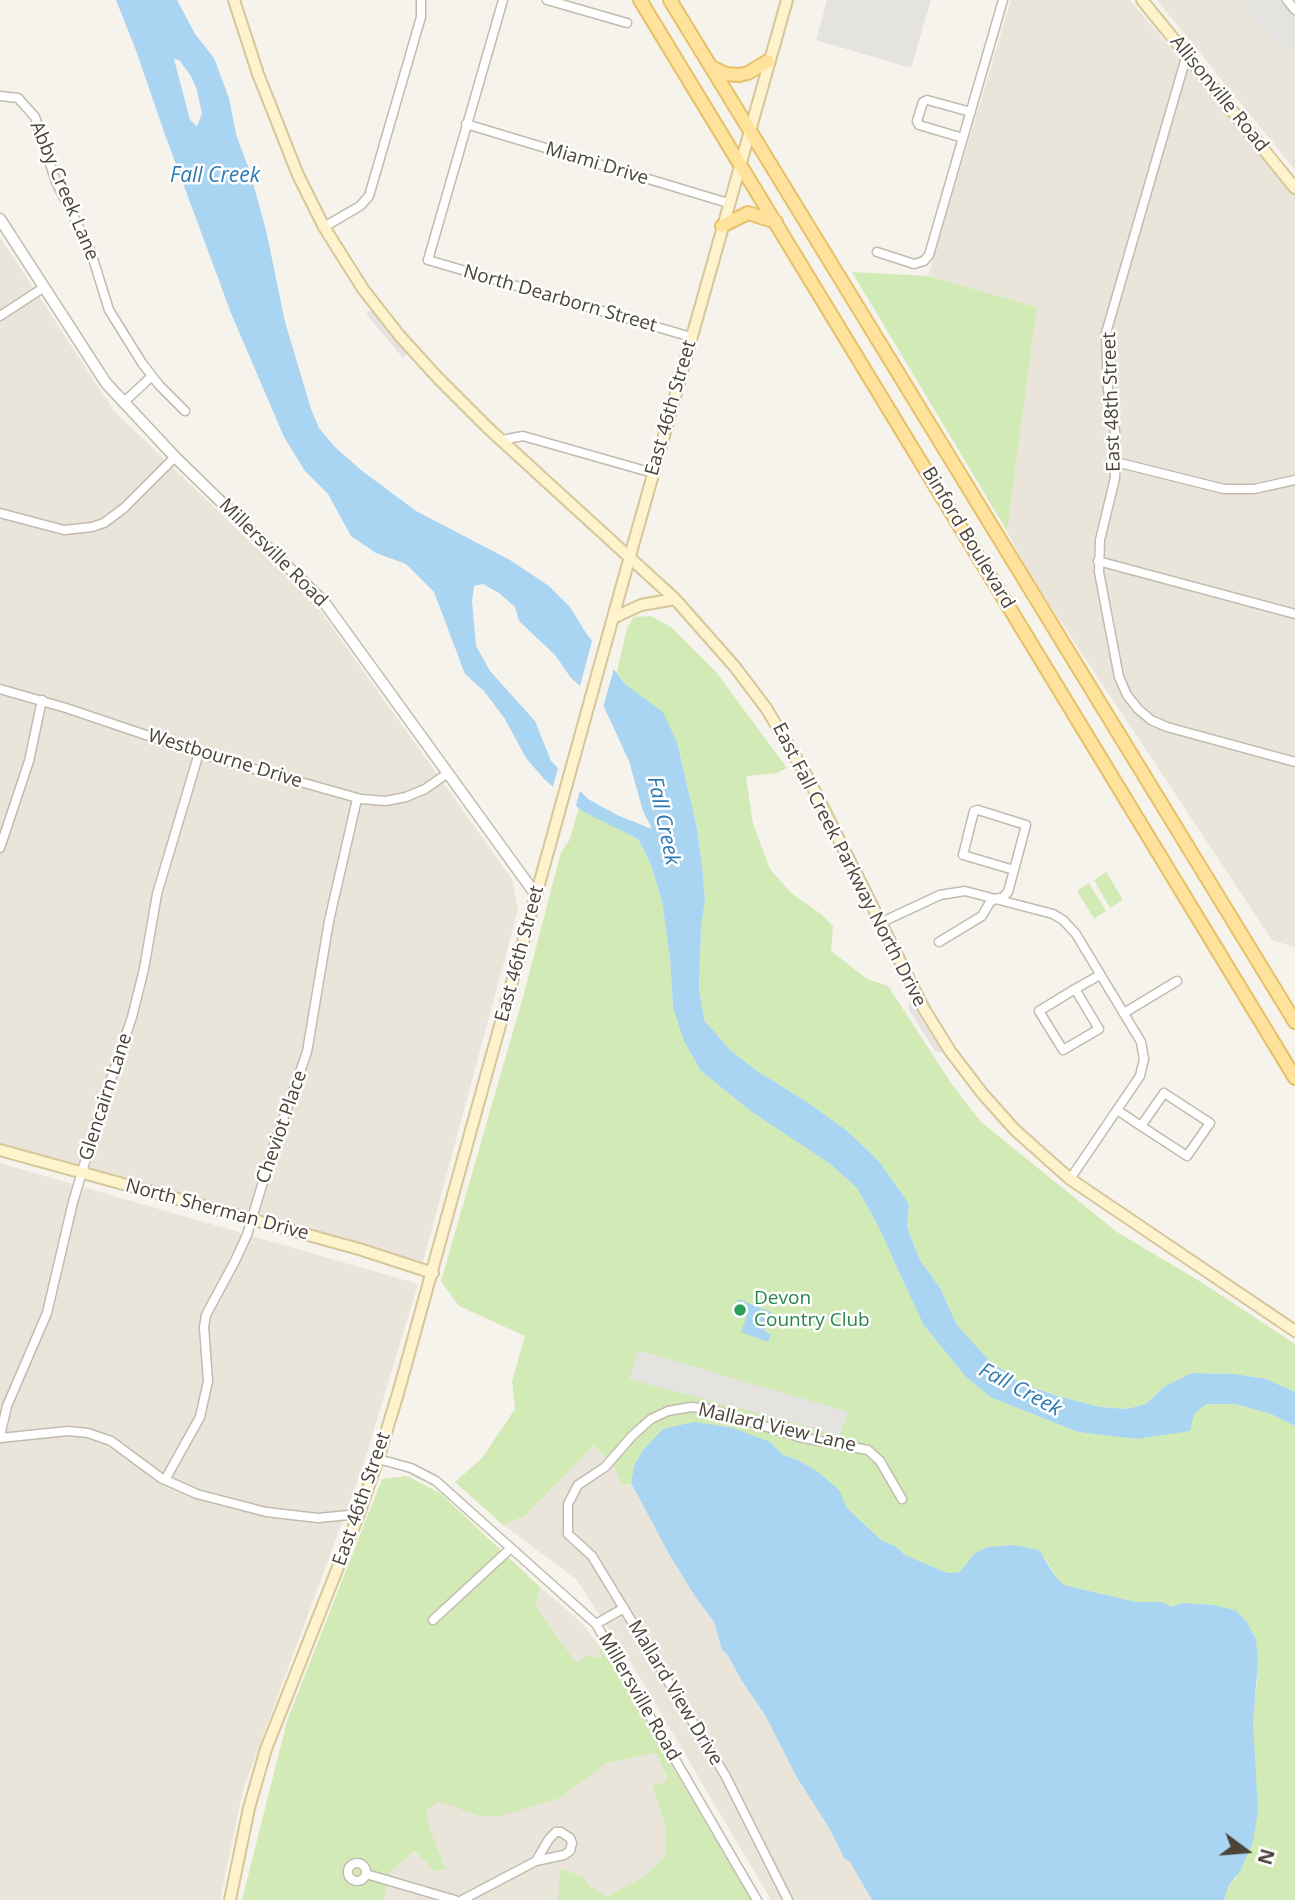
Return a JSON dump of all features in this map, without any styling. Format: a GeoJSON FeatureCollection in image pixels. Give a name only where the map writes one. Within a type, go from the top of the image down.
{"type":"FeatureCollection","features":[{"type":"Feature","properties":{"kind":"main road","name":"East Fall Creek Parkway North Drive"},"geometry":{"type":"LineString","coordinates":[[234,0],[258,74],[284,139],[324,227],[363,289],[399,335],[438,378],[675,599],[713,640],[766,708],[808,778],[924,1009],[964,1071],[1015,1130],[1070,1179],[1295,1331]]}},
{"type":"Feature","properties":{"kind":"main road","name":"Binford Boulevard"},"geometry":{"type":"LineString","coordinates":[[640,0],[1295,1077]]}},
{"type":"Feature","properties":{"kind":"main road","name":"Binford Boulevard"},"geometry":{"type":"LineString","coordinates":[[670,0],[1295,1022]]}},
{"type":"Feature","properties":{"kind":"main road","name":"East 46th Street"},"geometry":{"type":"LineString","coordinates":[[230,1900],[249,1808],[266,1749],[379,1459],[787,0]]}},
{"type":"Feature","properties":{"kind":"main road","name":"Allisonville Road"},"geometry":{"type":"LineString","coordinates":[[1142,0],[1295,188]]}},
{"type":"Feature","properties":{"kind":"main road"},"geometry":{"type":"LineString","coordinates":[[710,67],[726,74],[740,75],[768,61]]}},
{"type":"Feature","properties":{"kind":"main road"},"geometry":{"type":"LineString","coordinates":[[722,226],[748,213],[776,222]]}},
{"type":"Feature","properties":{"kind":"main road"},"geometry":{"type":"LineString","coordinates":[[613,618],[645,604],[675,599]]}},
{"type":"Feature","properties":{"kind":"main road","name":"North Sherman Drive"},"geometry":{"type":"LineString","coordinates":[[0,1150],[359,1249],[433,1273]]}},
{"type":"Feature","properties":{"kind":"street"},"geometry":{"type":"LineString","coordinates":[[324,227],[360,206],[369,196],[421,17],[421,0]]}},
{"type":"Feature","properties":{"kind":"street"},"geometry":{"type":"LineString","coordinates":[[466,124],[503,0]]}},
{"type":"Feature","properties":{"kind":"street"},"geometry":{"type":"LineString","coordinates":[[547,0],[627,23]]}},
{"type":"Feature","properties":{"kind":"street"},"geometry":{"type":"LineString","coordinates":[[877,253],[914,264],[929,255],[1003,0]]}},
{"type":"Feature","properties":{"kind":"street"},"geometry":{"type":"LineString","coordinates":[[1287,0],[1295,10]]}},
{"type":"Feature","properties":{"kind":"street","name":"East 48th Street"},"geometry":{"type":"LineString","coordinates":[[1187,54],[1106,333],[1116,463],[1098,561],[1119,677],[1127,695],[1138,709],[1163,725],[1295,762]]}},
{"type":"Feature","properties":{"kind":"street","name":"Abby Creek Lane"},"geometry":{"type":"LineString","coordinates":[[0,96],[18,98],[35,117],[60,190],[90,249],[108,310],[152,376],[186,411]]}},
{"type":"Feature","properties":{"kind":"street"},"geometry":{"type":"LineString","coordinates":[[963,138],[919,125],[917,121],[923,102],[927,100],[971,112]]}},
{"type":"Feature","properties":{"kind":"street","name":"Miami Drive"},"geometry":{"type":"LineString","coordinates":[[466,124],[729,203]]}},
{"type":"Feature","properties":{"kind":"street","name":"North Dearborn Street"},"geometry":{"type":"LineString","coordinates":[[466,124],[428,260],[691,337]]}},
{"type":"Feature","properties":{"kind":"street","name":"Millersville Road"},"geometry":{"type":"LineString","coordinates":[[0,219],[101,375],[123,403],[324,602],[536,895]]}},
{"type":"Feature","properties":{"kind":"street"},"geometry":{"type":"LineString","coordinates":[[0,316],[43,288]]}},
{"type":"Feature","properties":{"kind":"street"},"geometry":{"type":"LineString","coordinates":[[123,403],[152,376]]}},
{"type":"Feature","properties":{"kind":"street"},"geometry":{"type":"LineString","coordinates":[[502,440],[523,436],[653,473]]}},
{"type":"Feature","properties":{"kind":"street"},"geometry":{"type":"LineString","coordinates":[[0,513],[64,530],[92,527],[111,519],[124,509],[175,457]]}},
{"type":"Feature","properties":{"kind":"street"},"geometry":{"type":"LineString","coordinates":[[1116,463],[1224,489],[1254,489],[1295,480]]}},
{"type":"Feature","properties":{"kind":"street"},"geometry":{"type":"LineString","coordinates":[[1098,561],[1295,614]]}},
{"type":"Feature","properties":{"kind":"street","name":"Westbourne Drive"},"geometry":{"type":"LineString","coordinates":[[0,689],[42,700],[199,754],[357,799],[382,801],[406,797],[425,789],[448,773]]}},
{"type":"Feature","properties":{"kind":"street"},"geometry":{"type":"LineString","coordinates":[[0,848],[29,761],[42,700]]}},
{"type":"Feature","properties":{"kind":"street","name":"Glencairn Lane"},"geometry":{"type":"LineString","coordinates":[[0,1437],[6,1406],[44,1323],[82,1173],[132,1017],[158,894],[199,754]]}},
{"type":"Feature","properties":{"kind":"street","name":"Cheviot Place"},"geometry":{"type":"LineString","coordinates":[[165,1480],[200,1417],[208,1381],[204,1327],[206,1315],[236,1261],[307,1052],[329,921],[357,799]]}},
{"type":"Feature","properties":{"kind":"street"},"geometry":{"type":"LineString","coordinates":[[939,942],[982,916],[990,902],[1008,892],[1014,870],[1026,825],[974,811],[963,855],[1014,870]]}},
{"type":"Feature","properties":{"kind":"street"},"geometry":{"type":"LineString","coordinates":[[882,922],[940,895],[953,891],[969,891],[1049,912],[1063,920],[1076,934],[1141,1042],[1144,1059],[1140,1076],[1070,1179]]}},
{"type":"Feature","properties":{"kind":"street"},"geometry":{"type":"LineString","coordinates":[[1075,989],[1099,1029],[1063,1051],[1039,1011],[1075,989],[1100,975]]}},
{"type":"Feature","properties":{"kind":"street"},"geometry":{"type":"LineString","coordinates":[[1124,1013],[1177,981]]}},
{"type":"Feature","properties":{"kind":"street"},"geometry":{"type":"LineString","coordinates":[[1117,1110],[1187,1156],[1210,1124],[1164,1093],[1142,1126]]}},
{"type":"Feature","properties":{"kind":"street","name":"Mallard View Lane"},"geometry":{"type":"LineString","coordinates":[[573,1492],[583,1481],[605,1467],[651,1419],[668,1410],[691,1407],[713,1410],[799,1437],[871,1451],[880,1461],[902,1499]]}},
{"type":"Feature","properties":{"kind":"street"},"geometry":{"type":"LineString","coordinates":[[0,1437],[68,1431],[95,1434],[114,1443],[165,1480],[197,1494],[255,1511],[318,1518],[359,1514]]}},
{"type":"Feature","properties":{"kind":"street","name":"Millersville Road"},"geometry":{"type":"LineString","coordinates":[[379,1459],[411,1468],[436,1481],[596,1623],[757,1900]]}},
{"type":"Feature","properties":{"kind":"street","name":"Mallard View Drive"},"geometry":{"type":"LineString","coordinates":[[573,1492],[566,1515],[568,1534],[592,1556],[725,1774],[788,1900]]}},
{"type":"Feature","properties":{"kind":"street"},"geometry":{"type":"LineString","coordinates":[[433,1620],[511,1548]]}},
{"type":"Feature","properties":{"kind":"street"},"geometry":{"type":"LineString","coordinates":[[596,1623],[624,1608]]}},
{"type":"Feature","properties":{"kind":"street"},"geometry":{"type":"LineString","coordinates":[[462,1900],[536,1861],[568,1853],[572,1840],[564,1833],[556,1832],[536,1861]]}},
{"type":"Feature","properties":{"kind":"street"},"geometry":{"type":"LineString","coordinates":[[366,1874],[455,1900]]}},
{"type":"Feature","properties":{"kind":"shaded area"},"geometry":{"type":"Polygon","coordinates":[[[827,0],[931,0],[911,68],[816,40],[827,0]]]}},
{"type":"Feature","properties":{"kind":"shaded area"},"geometry":{"type":"Polygon","coordinates":[[[1011,0],[1130,0],[1295,195],[1295,947],[1272,940],[1030,575],[1007,531],[1037,307],[928,276],[1011,0]]]}},
{"type":"Feature","properties":{"kind":"shaded area"},"geometry":{"type":"Polygon","coordinates":[[[1157,0],[1295,0],[1295,170],[1157,0]]]}},
{"type":"Feature","properties":{"kind":"shaded area"},"geometry":{"type":"Polygon","coordinates":[[[1246,0],[1295,0],[1295,47],[1285,54],[1242,5],[1246,0]]]}},
{"type":"Feature","properties":{"kind":"shaded area"},"geometry":{"type":"Polygon","coordinates":[[[0,237],[114,411],[317,606],[512,879],[518,910],[423,1262],[0,1143],[0,237]]]}},
{"type":"Feature","properties":{"kind":"shaded area"},"geometry":{"type":"Polygon","coordinates":[[[371,310],[407,354],[403,358],[366,314],[371,310]]]}},
{"type":"Feature","properties":{"kind":"shaded area"},"geometry":{"type":"Polygon","coordinates":[[[910,1001],[944,1054],[935,1051],[908,1008],[910,1001]]]}},
{"type":"Feature","properties":{"kind":"shaded area"},"geometry":{"type":"Polygon","coordinates":[[[0,1163],[418,1284],[363,1466],[243,1790],[220,1900],[0,1900],[0,1163]]]}},
{"type":"Feature","properties":{"kind":"shaded area"},"geometry":{"type":"Polygon","coordinates":[[[638,1350],[848,1412],[840,1435],[629,1379],[638,1350]]]}},
{"type":"Feature","properties":{"kind":"shaded area"},"geometry":{"type":"Polygon","coordinates":[[[594,1445],[614,1467],[622,1486],[631,1483],[669,1554],[714,1622],[722,1650],[765,1715],[796,1776],[872,1900],[771,1900],[634,1668],[576,1579],[503,1525],[525,1516],[594,1445]]]}},
{"type":"Feature","properties":{"kind":"shaded area"},"geometry":{"type":"Polygon","coordinates":[[[540,1587],[580,1621],[597,1643],[603,1659],[576,1664],[536,1607],[540,1587]]]}},
{"type":"Feature","properties":{"kind":"shaded area"},"geometry":{"type":"Polygon","coordinates":[[[656,1753],[667,1776],[666,1782],[652,1785],[666,1827],[666,1855],[644,1877],[607,1896],[560,1869],[558,1900],[383,1900],[390,1872],[416,1851],[434,1871],[446,1869],[428,1824],[427,1809],[439,1800],[479,1816],[560,1798],[607,1763],[656,1753]]]}},
{"type":"Feature","properties":{"kind":"green space"},"geometry":{"type":"Polygon","coordinates":[[[852,272],[928,276],[1037,307],[1007,531],[852,272]]]}},
{"type":"Feature","properties":{"kind":"green space"},"geometry":{"type":"Polygon","coordinates":[[[651,616],[671,627],[716,672],[787,768],[777,773],[746,776],[753,824],[770,869],[791,893],[833,926],[831,951],[867,979],[888,986],[951,1083],[981,1122],[1117,1232],[1201,1282],[1295,1344],[1295,1392],[1266,1379],[1235,1374],[1192,1373],[1165,1386],[1146,1404],[1127,1409],[1100,1407],[1019,1382],[988,1359],[957,1325],[940,1288],[920,1260],[907,1226],[909,1204],[879,1161],[846,1130],[730,1050],[704,1020],[699,988],[705,899],[702,866],[697,828],[677,742],[662,712],[626,685],[617,672],[627,628],[634,617],[651,616]]]}},
{"type":"Feature","properties":{"kind":"green space"},"geometry":{"type":"Polygon","coordinates":[[[579,808],[638,839],[650,862],[662,901],[673,1007],[701,1071],[752,1112],[829,1163],[857,1188],[878,1226],[923,1324],[965,1376],[990,1397],[1078,1432],[1136,1439],[1194,1414],[1206,1404],[1235,1404],[1271,1414],[1295,1426],[1295,1900],[1224,1900],[1229,1885],[1236,1878],[1257,1682],[1256,1639],[1246,1621],[1182,1603],[1171,1607],[1162,1602],[1136,1602],[1064,1585],[1055,1576],[1046,1559],[1013,1545],[988,1547],[975,1553],[960,1572],[948,1573],[905,1555],[895,1546],[881,1540],[846,1507],[839,1491],[818,1472],[782,1454],[770,1442],[634,1466],[631,1483],[622,1486],[614,1467],[594,1445],[525,1516],[503,1525],[455,1482],[482,1458],[515,1409],[512,1381],[525,1336],[459,1306],[441,1281],[525,990],[561,852],[569,841],[579,808]]]}},
{"type":"Feature","properties":{"kind":"green space"},"geometry":{"type":"Polygon","coordinates":[[[1106,872],[1123,900],[1110,908],[1094,880],[1106,872]]]}},
{"type":"Feature","properties":{"kind":"green space"},"geometry":{"type":"Polygon","coordinates":[[[1089,883],[1106,911],[1094,919],[1077,891],[1089,883]]]}},
{"type":"Feature","properties":{"kind":"green space"},"geometry":{"type":"Polygon","coordinates":[[[407,1476],[440,1493],[540,1587],[536,1607],[576,1663],[588,1655],[602,1659],[597,1643],[751,1900],[558,1900],[560,1869],[583,1876],[589,1886],[607,1896],[644,1877],[666,1855],[666,1827],[652,1785],[666,1782],[667,1776],[656,1753],[607,1763],[560,1798],[500,1816],[479,1816],[439,1801],[427,1809],[428,1824],[446,1869],[434,1871],[415,1851],[390,1872],[383,1900],[242,1900],[287,1721],[382,1479],[407,1476]]]}},
{"type":"Feature","properties":{"kind":"water","name":"Fall Creek"},"geometry":{"type":"Polygon","coordinates":[[[116,0],[177,0],[195,34],[214,58],[229,98],[236,134],[266,230],[285,322],[319,428],[335,447],[361,470],[416,511],[510,560],[549,586],[570,607],[586,633],[626,685],[663,712],[677,742],[697,828],[705,899],[699,988],[704,1020],[730,1050],[846,1130],[879,1161],[909,1204],[907,1227],[920,1260],[940,1288],[957,1325],[988,1359],[1019,1382],[1054,1395],[1100,1407],[1127,1409],[1146,1404],[1165,1386],[1192,1373],[1235,1374],[1266,1379],[1295,1392],[1295,1426],[1271,1414],[1235,1404],[1206,1404],[1194,1414],[1190,1431],[1136,1439],[1078,1432],[990,1397],[965,1376],[923,1324],[878,1226],[857,1188],[829,1163],[752,1112],[701,1071],[684,1041],[673,1007],[662,901],[650,862],[638,839],[582,811],[545,780],[526,758],[505,719],[484,691],[465,674],[434,592],[406,564],[376,553],[351,536],[328,494],[305,471],[284,437],[231,313],[116,0]],[[174,59],[190,120],[197,126],[202,114],[197,90],[191,76],[179,60],[174,59]],[[483,584],[474,586],[472,601],[476,646],[490,671],[535,721],[551,761],[588,799],[617,815],[652,829],[643,811],[629,761],[604,707],[571,678],[555,655],[519,621],[515,607],[483,584]]]}},
{"type":"Feature","properties":{"kind":"water"},"geometry":{"type":"Polygon","coordinates":[[[738,1299],[771,1312],[764,1331],[771,1334],[768,1342],[741,1332],[747,1316],[734,1310],[738,1299]]]}},
{"type":"Feature","properties":{"kind":"water"},"geometry":{"type":"Polygon","coordinates":[[[694,1422],[733,1428],[770,1442],[782,1454],[818,1472],[840,1491],[846,1507],[881,1540],[895,1546],[905,1555],[948,1573],[960,1572],[975,1553],[988,1547],[1013,1545],[1039,1550],[1064,1585],[1136,1602],[1162,1602],[1171,1607],[1182,1603],[1213,1605],[1235,1610],[1246,1621],[1256,1639],[1258,1660],[1253,1724],[1258,1810],[1253,1842],[1240,1871],[1229,1885],[1224,1900],[872,1900],[796,1776],[765,1715],[722,1650],[714,1622],[669,1554],[631,1483],[634,1466],[644,1449],[663,1429],[694,1422]]]}},
{"type":"Feature","properties":{"kind":"pier"},"geometry":{"type":"Polygon","coordinates":[[[593,637],[615,665],[602,711],[579,690],[593,637]]]}},
{"type":"Feature","properties":{"kind":"pier"},"geometry":{"type":"Polygon","coordinates":[[[559,764],[581,787],[575,809],[552,790],[559,764]]]}},
{"type":"Feature","properties":{"kind":"place","name":"Devon Country Club"},"geometry":{"type":"Point","coordinates":[740,1310]}}]}
